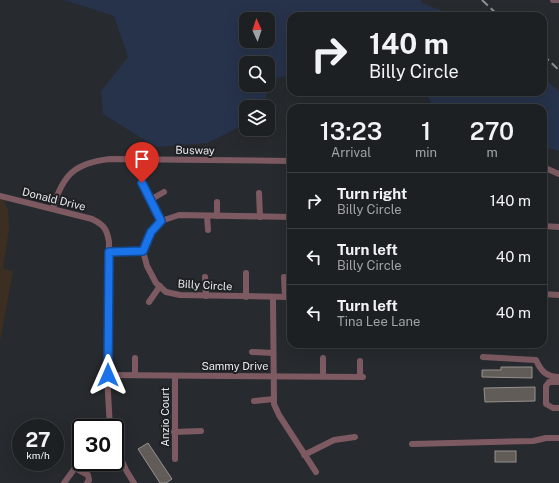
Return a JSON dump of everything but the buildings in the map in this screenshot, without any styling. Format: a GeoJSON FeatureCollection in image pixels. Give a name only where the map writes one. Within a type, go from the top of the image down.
{"type":"FeatureCollection","features":[{"type":"Feature","properties":{"kind":"street"},"geometry":{"type":"LineString","coordinates":[[553,0],[559,0]]}},
{"type":"Feature","properties":{"kind":"street","name":"Busway"},"geometry":{"type":"LineString","coordinates":[[53,208],[58,190],[64,179],[84,164],[95,161],[118,159],[287,161]]}},
{"type":"Feature","properties":{"kind":"street"},"geometry":{"type":"LineString","coordinates":[[547,168],[559,174]]}},
{"type":"Feature","properties":{"kind":"street"},"geometry":{"type":"LineString","coordinates":[[142,183],[161,221]]}},
{"type":"Feature","properties":{"kind":"street"},"geometry":{"type":"LineString","coordinates":[[150,200],[164,192]]}},
{"type":"Feature","properties":{"kind":"street"},"geometry":{"type":"LineString","coordinates":[[259,193],[260,217]]}},
{"type":"Feature","properties":{"kind":"street","name":"Donald Drive"},"geometry":{"type":"LineString","coordinates":[[0,196],[53,208],[92,219],[102,224],[107,230],[109,252]]}},
{"type":"Feature","properties":{"kind":"street"},"geometry":{"type":"LineString","coordinates":[[217,202],[217,216]]}},
{"type":"Feature","properties":{"kind":"street"},"geometry":{"type":"LineString","coordinates":[[149,302],[160,286],[147,266],[143,251],[151,232],[161,221],[179,216],[287,217]]}},
{"type":"Feature","properties":{"kind":"street"},"geometry":{"type":"LineString","coordinates":[[208,216],[208,230]]}},
{"type":"Feature","properties":{"kind":"street"},"geometry":{"type":"LineString","coordinates":[[547,226],[559,227]]}},
{"type":"Feature","properties":{"kind":"street"},"geometry":{"type":"LineString","coordinates":[[110,419],[108,375],[109,252],[143,251]]}},
{"type":"Feature","properties":{"kind":"street"},"geometry":{"type":"LineString","coordinates":[[246,273],[246,296]]}},
{"type":"Feature","properties":{"kind":"street"},"geometry":{"type":"LineString","coordinates":[[205,277],[206,296]]}},
{"type":"Feature","properties":{"kind":"street"},"geometry":{"type":"LineString","coordinates":[[284,278],[287,292]]}},
{"type":"Feature","properties":{"kind":"street","name":"Billy Circle"},"geometry":{"type":"LineString","coordinates":[[160,286],[166,292],[180,295],[287,297]]}},
{"type":"Feature","properties":{"kind":"street"},"geometry":{"type":"LineString","coordinates":[[547,294],[559,295]]}},
{"type":"Feature","properties":{"kind":"street"},"geometry":{"type":"LineString","coordinates":[[273,297],[274,399],[278,415],[316,472]]}},
{"type":"Feature","properties":{"kind":"street"},"geometry":{"type":"LineString","coordinates":[[252,352],[273,353]]}},
{"type":"Feature","properties":{"kind":"street"},"geometry":{"type":"LineString","coordinates":[[483,357],[536,360],[541,371],[548,376],[559,377]]}},
{"type":"Feature","properties":{"kind":"street"},"geometry":{"type":"LineString","coordinates":[[135,358],[135,375]]}},
{"type":"Feature","properties":{"kind":"street"},"geometry":{"type":"LineString","coordinates":[[323,358],[323,376]]}},
{"type":"Feature","properties":{"kind":"street","name":"Sammy Drive"},"geometry":{"type":"LineString","coordinates":[[108,375],[362,377],[360,361]]}},
{"type":"Feature","properties":{"kind":"street","name":"Anzio Court"},"geometry":{"type":"LineString","coordinates":[[174,376],[175,459]]}},
{"type":"Feature","properties":{"kind":"street"},"geometry":{"type":"LineString","coordinates":[[559,382],[549,382],[546,386],[546,404],[553,408],[559,408]]}},
{"type":"Feature","properties":{"kind":"street"},"geometry":{"type":"LineString","coordinates":[[254,401],[274,399]]}},
{"type":"Feature","properties":{"kind":"street"},"geometry":{"type":"LineString","coordinates":[[174,432],[201,431]]}},
{"type":"Feature","properties":{"kind":"street"},"geometry":{"type":"LineString","coordinates":[[304,455],[334,440],[355,438]]}},
{"type":"Feature","properties":{"kind":"street"},"geometry":{"type":"LineString","coordinates":[[412,444],[533,441],[546,438],[559,438]]}},
{"type":"Feature","properties":{"kind":"street"},"geometry":{"type":"LineString","coordinates":[[124,466],[134,483]]}},
{"type":"Feature","properties":{"kind":"street"},"geometry":{"type":"LineString","coordinates":[[64,483],[75,468],[88,475],[90,482]]}},
{"type":"Feature","properties":{"kind":"shaded area"},"geometry":{"type":"Polygon","coordinates":[[[64,0],[420,0],[422,3],[446,12],[287,12],[287,76],[275,79],[275,56],[239,56],[239,92],[267,92],[265,100],[239,100],[239,127],[207,143],[156,147],[103,114],[101,91],[128,57],[114,16],[64,0]]]}},
{"type":"Feature","properties":{"kind":"shaded area"},"geometry":{"type":"Polygon","coordinates":[[[547,81],[559,91],[559,151],[547,148],[547,104],[432,104],[426,96],[547,96],[547,81]]]}},
{"type":"Feature","properties":{"kind":"shaded area"},"geometry":{"type":"Polygon","coordinates":[[[0,196],[2,197],[8,210],[9,229],[3,269],[13,271],[0,342],[0,196]]]}},
{"type":"Feature","properties":{"kind":"railway"},"geometry":{"type":"LineString","coordinates":[[482,0],[495,12]]}},
{"type":"Feature","properties":{"kind":"railway"},"geometry":{"type":"LineString","coordinates":[[547,59],[559,70]]}},
{"type":"Feature","properties":{"kind":"route"},"geometry":{"type":"LineString","coordinates":[[108,375],[109,252],[143,251],[151,232],[161,221],[142,183]]}}]}
